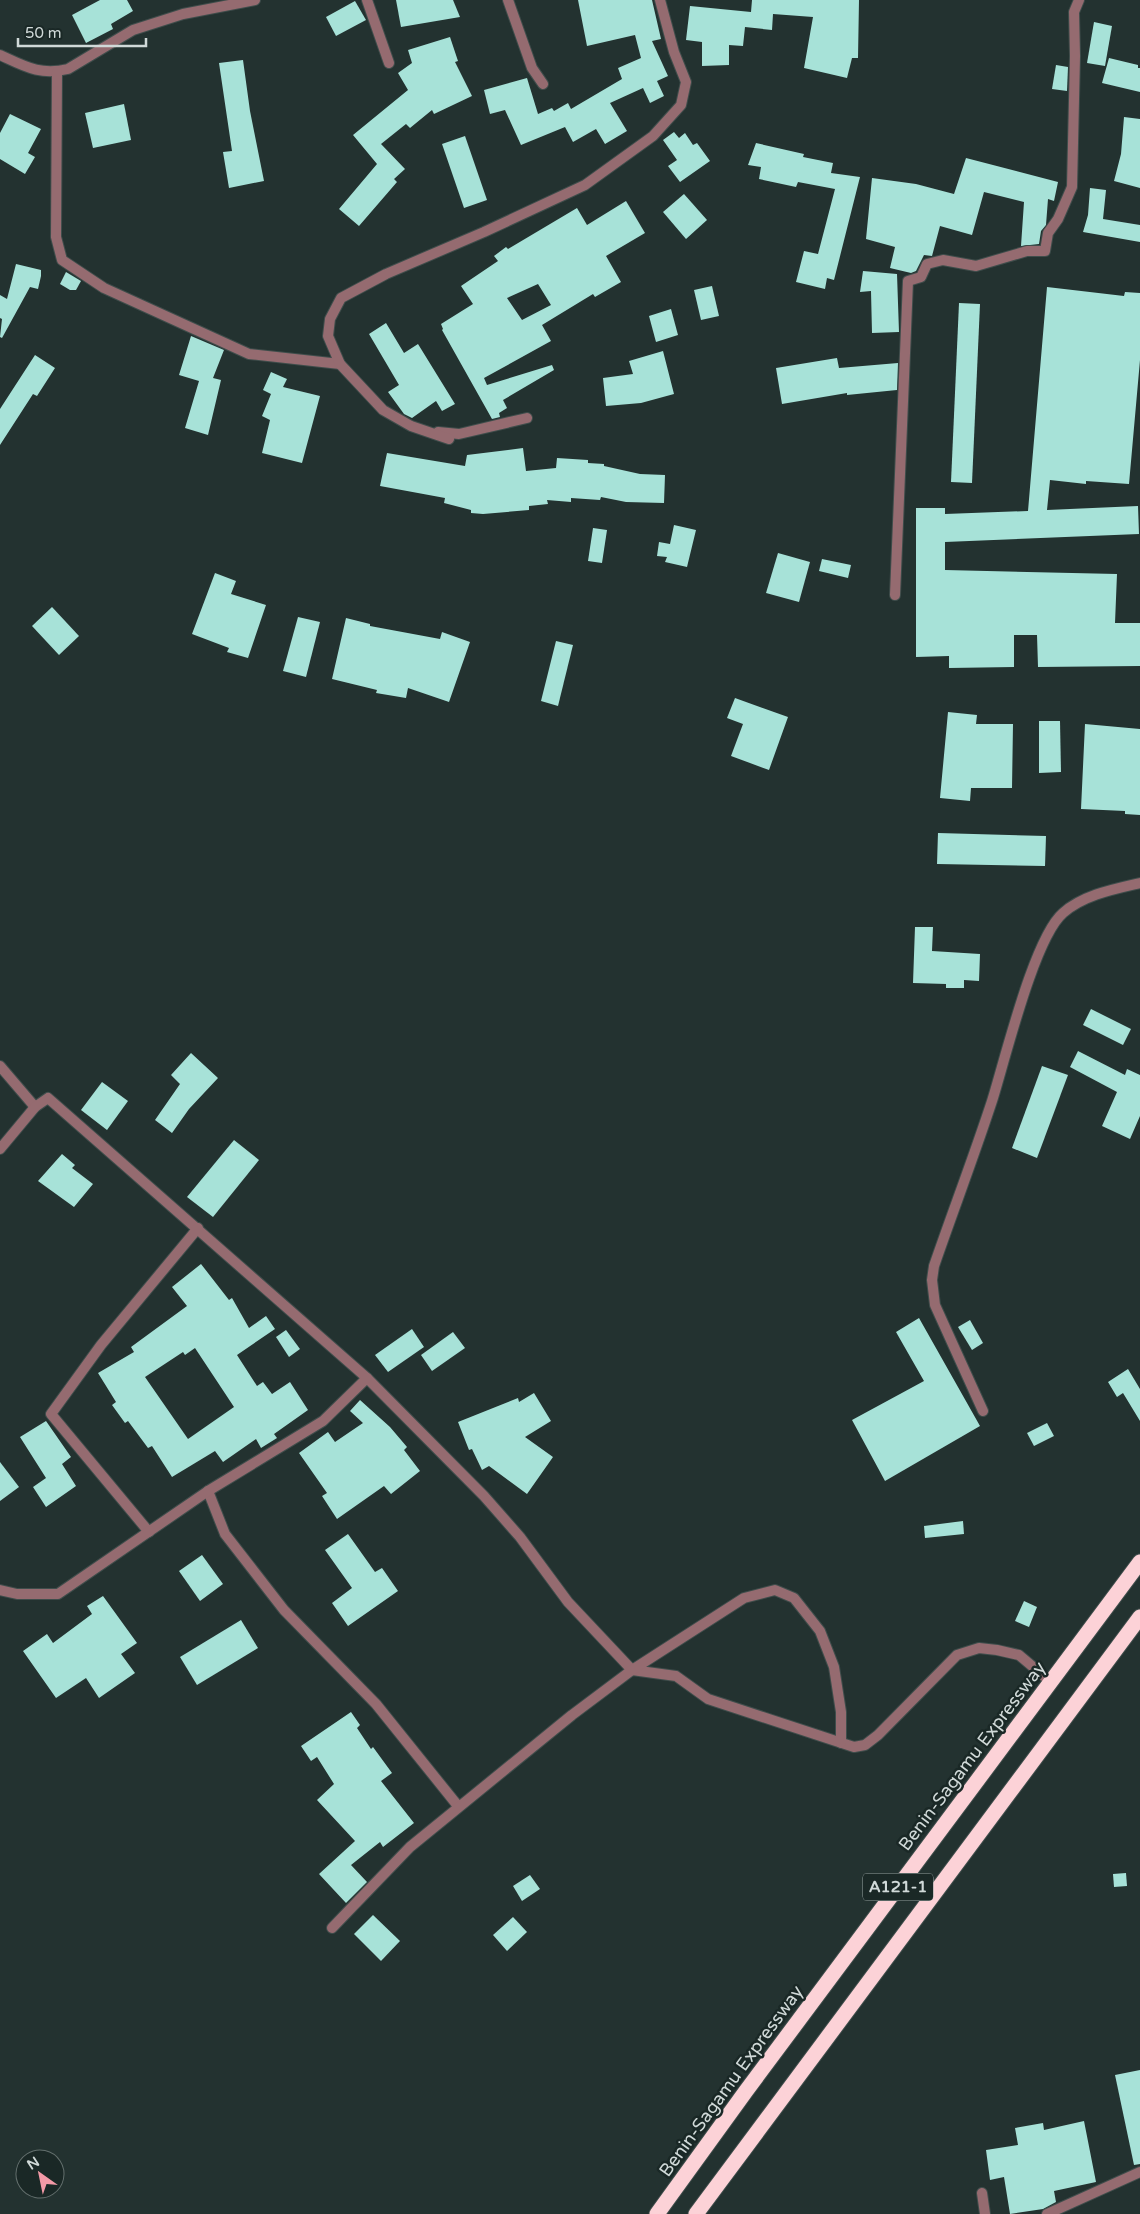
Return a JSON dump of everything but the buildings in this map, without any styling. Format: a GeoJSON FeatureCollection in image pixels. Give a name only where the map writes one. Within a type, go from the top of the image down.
{"type":"FeatureCollection","features":[{"type":"Feature","properties":{"kind":"highway","name":"Benin-Sagamu Expressway"},"geometry":{"type":"LineString","coordinates":[[657,2214],[746,2091],[1140,1562]]}},
{"type":"Feature","properties":{"kind":"highway","name":"A121-1"},"geometry":{"type":"LineString","coordinates":[[696,2214],[1140,1617]]}},
{"type":"Feature","properties":{"kind":"street"},"geometry":{"type":"LineString","coordinates":[[0,55],[41,72],[57,72],[68,69],[96,51],[140,28],[183,14],[256,0]]}},
{"type":"Feature","properties":{"kind":"street"},"geometry":{"type":"LineString","coordinates":[[367,0],[389,64]]}},
{"type":"Feature","properties":{"kind":"street"},"geometry":{"type":"LineString","coordinates":[[508,0],[532,68],[543,84]]}},
{"type":"Feature","properties":{"kind":"street"},"geometry":{"type":"LineString","coordinates":[[449,439],[411,426],[383,410],[340,364],[328,336],[330,319],[341,298],[386,274],[585,185],[653,136],[681,105],[686,82],[674,52],[660,0]]}},
{"type":"Feature","properties":{"kind":"street"},"geometry":{"type":"LineString","coordinates":[[895,595],[908,281],[921,277],[927,264],[943,260],[976,266],[1027,252],[1045,251],[1048,233],[1058,218],[1072,187],[1075,56],[1074,12],[1079,0]]}},
{"type":"Feature","properties":{"kind":"street"},"geometry":{"type":"LineString","coordinates":[[57,72],[56,237],[62,260],[104,288],[249,354],[340,364]]}},
{"type":"Feature","properties":{"kind":"street"},"geometry":{"type":"LineString","coordinates":[[422,430],[459,434],[527,418]]}},
{"type":"Feature","properties":{"kind":"street"},"geometry":{"type":"LineString","coordinates":[[983,1411],[935,1305],[932,1280],[934,1266],[991,1102],[1033,970],[1051,928],[1062,914],[1076,904],[1110,890],[1140,883]]}},
{"type":"Feature","properties":{"kind":"street"},"geometry":{"type":"LineString","coordinates":[[0,1066],[35,1107]]}},
{"type":"Feature","properties":{"kind":"street"},"geometry":{"type":"LineString","coordinates":[[0,1149],[35,1107],[48,1098],[367,1378],[484,1496],[520,1537],[568,1602],[632,1670],[676,1676],[708,1699],[854,1747],[865,1746],[878,1735],[957,1655],[979,1648],[1019,1655],[1051,1682]]}},
{"type":"Feature","properties":{"kind":"street"},"geometry":{"type":"LineString","coordinates":[[149,1532],[51,1414],[101,1345],[198,1228]]}},
{"type":"Feature","properties":{"kind":"street"},"geometry":{"type":"LineString","coordinates":[[0,1590],[17,1594],[58,1594],[208,1491],[323,1421],[367,1378]]}},
{"type":"Feature","properties":{"kind":"street"},"geometry":{"type":"LineString","coordinates":[[208,1491],[225,1534],[284,1610],[376,1704],[458,1806]]}},
{"type":"Feature","properties":{"kind":"street"},"geometry":{"type":"LineString","coordinates":[[332,1928],[410,1847],[458,1806],[632,1670],[744,1598],[775,1590],[794,1598],[820,1632],[834,1667],[841,1712],[841,1743]]}},
{"type":"Feature","properties":{"kind":"street"},"geometry":{"type":"LineString","coordinates":[[1047,2214],[1140,2172]]}},
{"type":"Feature","properties":{"kind":"street"},"geometry":{"type":"LineString","coordinates":[[982,2192],[985,2214]]}}]}
